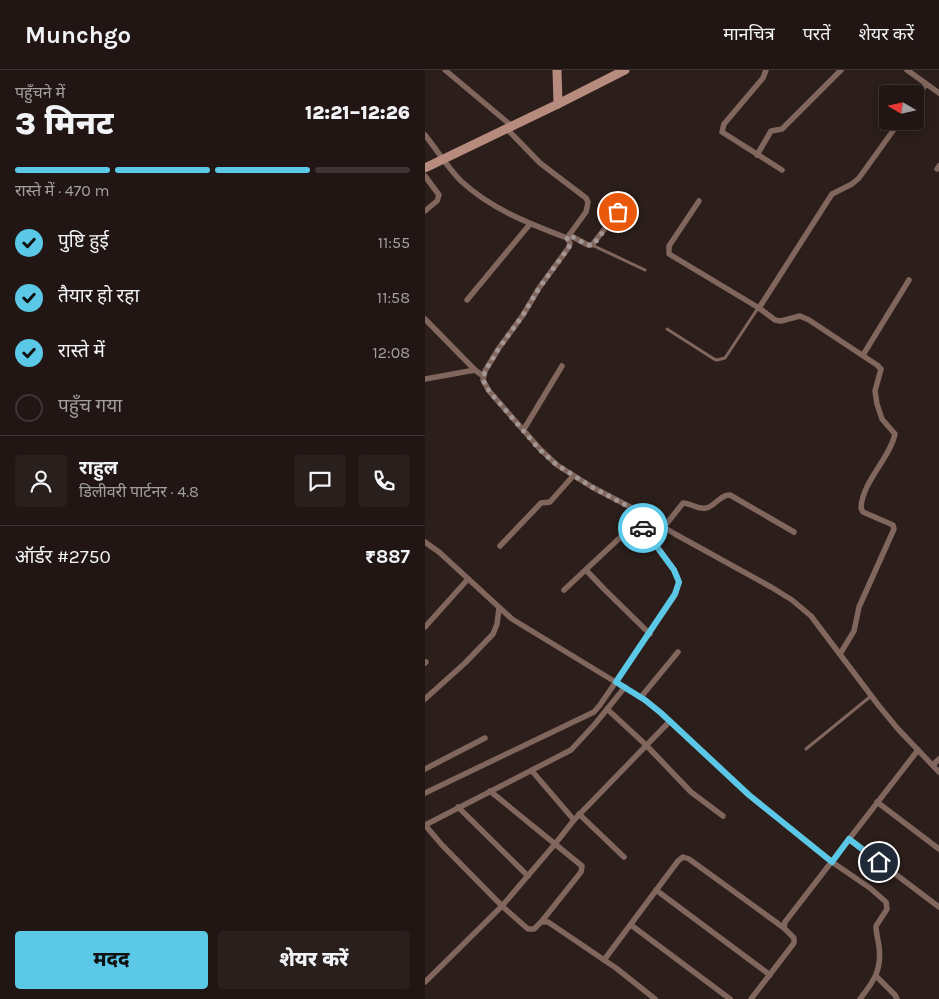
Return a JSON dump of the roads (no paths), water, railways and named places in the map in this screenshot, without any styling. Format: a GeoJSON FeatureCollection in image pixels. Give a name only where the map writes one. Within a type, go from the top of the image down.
{"type":"FeatureCollection","features":[{"type":"Feature","properties":{"kind":"main road"},"geometry":{"type":"LineString","coordinates":[[557,70],[558,104]]}},
{"type":"Feature","properties":{"kind":"main road"},"geometry":{"type":"LineString","coordinates":[[425,168],[625,70]]}},
{"type":"Feature","properties":{"kind":"street"},"geometry":{"type":"LineString","coordinates":[[445,70],[510,128],[540,163],[589,202],[586,212],[568,237]]}},
{"type":"Feature","properties":{"kind":"street"},"geometry":{"type":"LineString","coordinates":[[766,70],[763,78],[722,128],[724,134],[783,170]]}},
{"type":"Feature","properties":{"kind":"street"},"geometry":{"type":"LineString","coordinates":[[757,155],[771,130],[782,129],[841,70]]}},
{"type":"Feature","properties":{"kind":"street"},"geometry":{"type":"LineString","coordinates":[[907,70],[939,93]]}},
{"type":"Feature","properties":{"kind":"street"},"geometry":{"type":"LineString","coordinates":[[759,308],[832,194],[859,178],[894,130]]}},
{"type":"Feature","properties":{"kind":"street"},"geometry":{"type":"LineString","coordinates":[[425,135],[457,176],[472,190],[530,224],[588,245],[593,245],[618,212]]}},
{"type":"Feature","properties":{"kind":"street"},"geometry":{"type":"LineString","coordinates":[[425,176],[439,195],[437,201],[425,211]]}},
{"type":"Feature","properties":{"kind":"street"},"geometry":{"type":"LineString","coordinates":[[699,201],[669,246],[669,254],[778,321],[796,316],[803,317],[880,367],[881,373],[875,391],[877,404],[882,418],[895,434],[873,476],[861,508],[863,512],[893,525],[894,529],[859,607],[854,632],[840,654]]}},
{"type":"Feature","properties":{"kind":"street"},"geometry":{"type":"LineString","coordinates":[[467,300],[530,224]]}},
{"type":"Feature","properties":{"kind":"street"},"geometry":{"type":"LineString","coordinates":[[490,791],[580,863],[583,869],[534,929],[529,930],[502,906],[437,840],[425,825],[458,807],[571,750],[607,709],[649,634],[675,594],[679,582],[674,570],[641,518],[630,507],[573,476],[549,458],[489,391],[483,380],[483,376],[499,348],[569,247],[568,237]]}},
{"type":"Feature","properties":{"kind":"street"},"geometry":{"type":"LineString","coordinates":[[863,355],[909,280]]}},
{"type":"Feature","properties":{"kind":"street"},"geometry":{"type":"LineString","coordinates":[[425,319],[483,376]]}},
{"type":"Feature","properties":{"kind":"street"},"geometry":{"type":"LineString","coordinates":[[523,429],[562,366]]}},
{"type":"Feature","properties":{"kind":"street"},"geometry":{"type":"LineString","coordinates":[[425,379],[475,370]]}},
{"type":"Feature","properties":{"kind":"street"},"geometry":{"type":"LineString","coordinates":[[500,546],[541,504],[550,502],[573,476]]}},
{"type":"Feature","properties":{"kind":"street"},"geometry":{"type":"LineString","coordinates":[[664,527],[683,503],[705,508],[723,496],[730,495],[794,532]]}},
{"type":"Feature","properties":{"kind":"street"},"geometry":{"type":"LineString","coordinates":[[641,518],[664,527],[771,587],[792,600],[811,616],[898,729],[939,772]]}},
{"type":"Feature","properties":{"kind":"street"},"geometry":{"type":"LineString","coordinates":[[564,590],[641,518]]}},
{"type":"Feature","properties":{"kind":"street"},"geometry":{"type":"LineString","coordinates":[[425,542],[439,552],[499,608],[527,629],[641,697],[670,720],[742,788],[832,862],[871,888],[887,904],[886,911],[875,926],[879,959],[876,976],[873,983],[860,999]]}},
{"type":"Feature","properties":{"kind":"street"},"geometry":{"type":"LineString","coordinates":[[586,570],[649,634]]}},
{"type":"Feature","properties":{"kind":"street"},"geometry":{"type":"LineString","coordinates":[[425,627],[468,579]]}},
{"type":"Feature","properties":{"kind":"street"},"geometry":{"type":"LineString","coordinates":[[425,699],[465,663],[493,634],[497,624],[499,608]]}},
{"type":"Feature","properties":{"kind":"street"},"geometry":{"type":"LineString","coordinates":[[641,697],[678,652]]}},
{"type":"Feature","properties":{"kind":"street"},"geometry":{"type":"LineString","coordinates":[[425,793],[516,748],[588,716],[620,684]]}},
{"type":"Feature","properties":{"kind":"street"},"geometry":{"type":"LineString","coordinates":[[607,709],[646,745],[691,792],[723,816]]}},
{"type":"Feature","properties":{"kind":"street"},"geometry":{"type":"LineString","coordinates":[[425,982],[502,906],[573,820],[670,720]]}},
{"type":"Feature","properties":{"kind":"street"},"geometry":{"type":"LineString","coordinates":[[425,769],[485,738]]}},
{"type":"Feature","properties":{"kind":"street"},"geometry":{"type":"LineString","coordinates":[[784,928],[785,922],[918,750]]}},
{"type":"Feature","properties":{"kind":"street"},"geometry":{"type":"LineString","coordinates":[[933,765],[939,759]]}},
{"type":"Feature","properties":{"kind":"street"},"geometry":{"type":"LineString","coordinates":[[532,770],[573,820]]}},
{"type":"Feature","properties":{"kind":"street"},"geometry":{"type":"LineString","coordinates":[[877,802],[939,849]]}},
{"type":"Feature","properties":{"kind":"street"},"geometry":{"type":"LineString","coordinates":[[458,807],[528,876]]}},
{"type":"Feature","properties":{"kind":"street"},"geometry":{"type":"LineString","coordinates":[[579,814],[625,857]]}},
{"type":"Feature","properties":{"kind":"street"},"geometry":{"type":"LineString","coordinates":[[849,839],[939,907]]}},
{"type":"Feature","properties":{"kind":"street"},"geometry":{"type":"LineString","coordinates":[[604,960],[680,858],[686,858],[784,928],[794,938],[795,941],[751,999]]}},
{"type":"Feature","properties":{"kind":"street"},"geometry":{"type":"LineString","coordinates":[[656,890],[770,975]]}},
{"type":"Feature","properties":{"kind":"street"},"geometry":{"type":"LineString","coordinates":[[542,921],[548,922],[604,960],[653,998]]}},
{"type":"Feature","properties":{"kind":"street"},"geometry":{"type":"LineString","coordinates":[[631,925],[730,999]]}},
{"type":"Feature","properties":{"kind":"street"},"geometry":{"type":"LineString","coordinates":[[876,976],[897,999]]}},
{"type":"Feature","properties":{"kind":"lane"},"geometry":{"type":"LineString","coordinates":[[593,245],[645,270]]}},
{"type":"Feature","properties":{"kind":"lane"},"geometry":{"type":"LineString","coordinates":[[667,329],[714,359],[722,359],[725,358],[759,308]]}},
{"type":"Feature","properties":{"kind":"lane"},"geometry":{"type":"LineString","coordinates":[[806,749],[871,696]]}}]}
